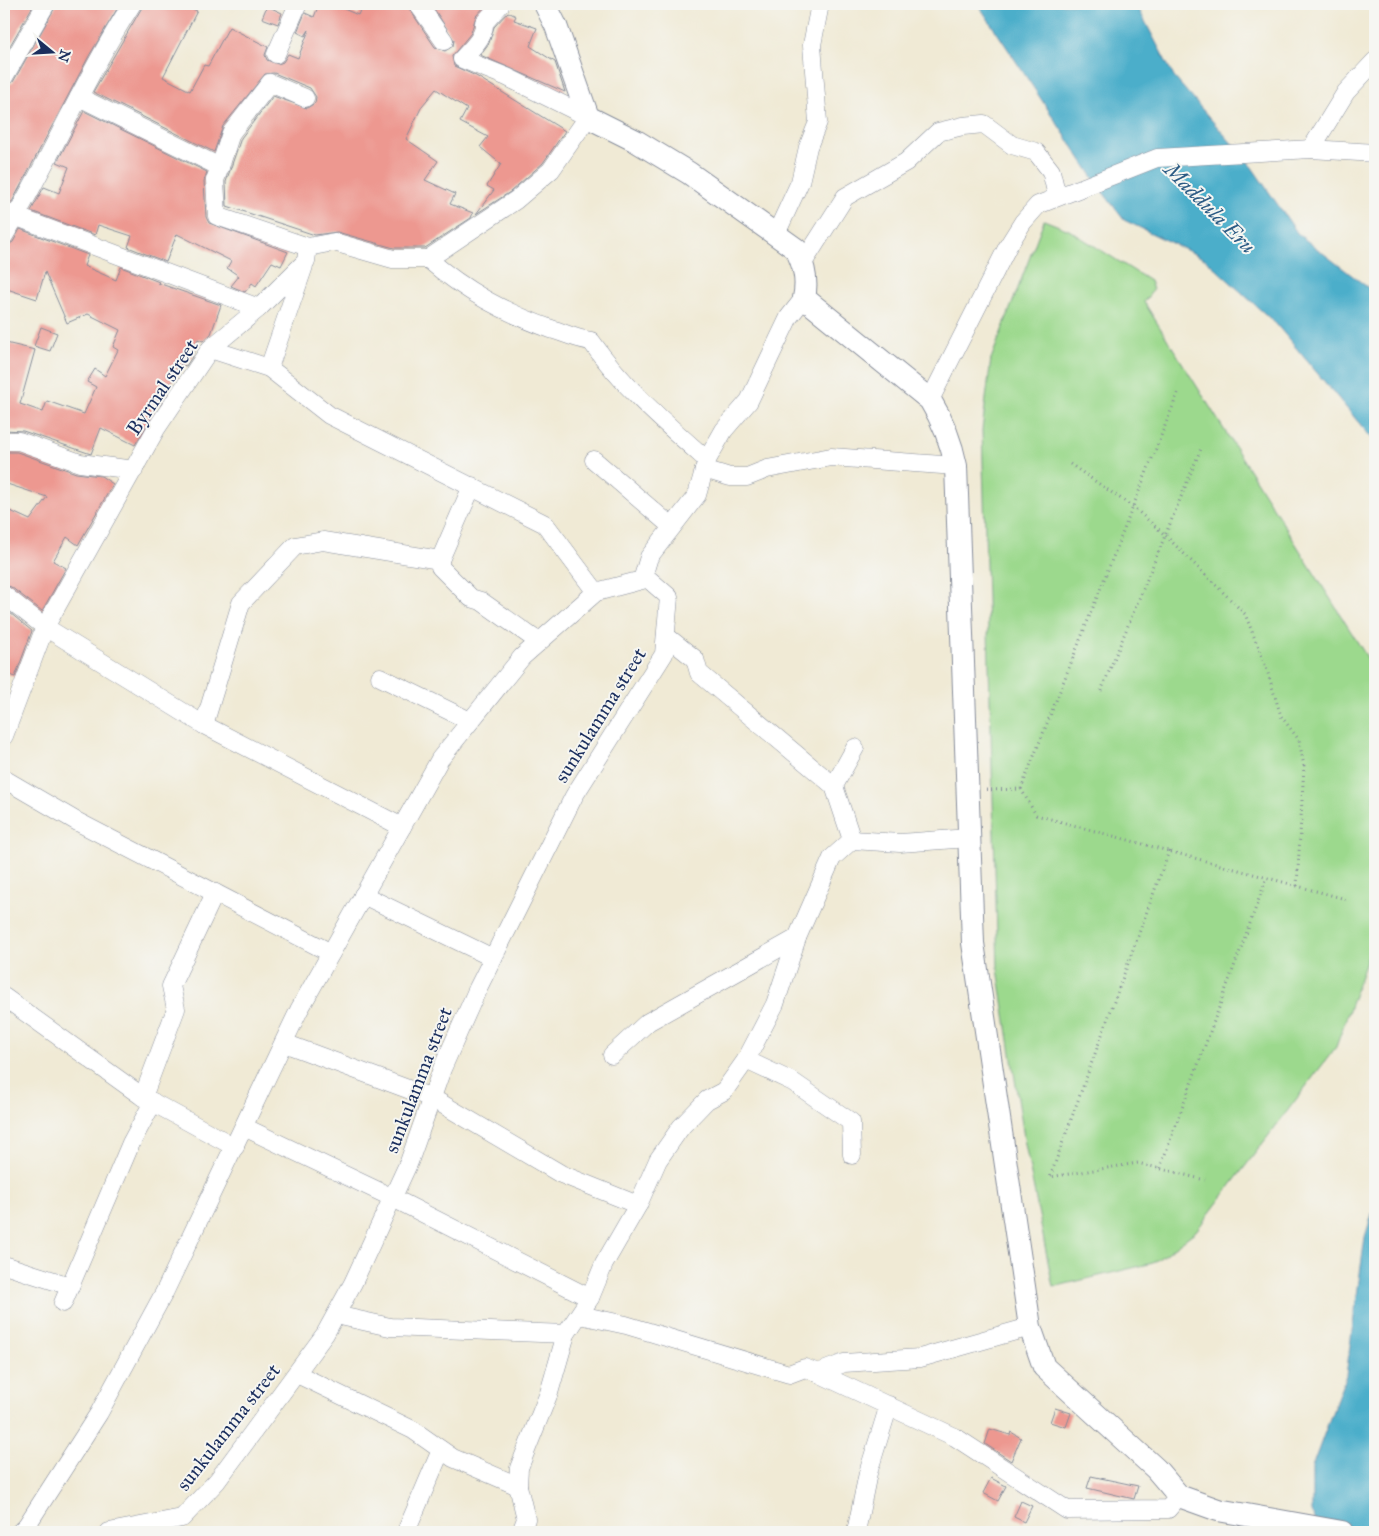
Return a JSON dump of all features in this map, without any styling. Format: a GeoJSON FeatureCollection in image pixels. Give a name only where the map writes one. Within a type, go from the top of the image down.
{"type":"FeatureCollection","features":[{"type":"Feature","properties":{"kind":"main road"},"geometry":{"type":"LineString","coordinates":[[545,4],[556,26],[588,117],[636,141],[689,173],[796,250],[803,263],[806,279],[804,298],[930,400],[943,421],[951,440],[956,466],[973,943],[1030,1327],[1044,1367],[1156,1469],[1179,1496],[1218,1510],[1342,1532]]}},
{"type":"Feature","properties":{"kind":"street"},"geometry":{"type":"LineString","coordinates":[[4,77],[46,4]]}},
{"type":"Feature","properties":{"kind":"street"},"geometry":{"type":"LineString","coordinates":[[4,236],[10,214],[79,97],[109,39],[132,4]]}},
{"type":"Feature","properties":{"kind":"street"},"geometry":{"type":"LineString","coordinates":[[276,54],[298,4]]}},
{"type":"Feature","properties":{"kind":"street"},"geometry":{"type":"LineString","coordinates":[[418,4],[444,41]]}},
{"type":"Feature","properties":{"kind":"street"},"geometry":{"type":"LineString","coordinates":[[305,98],[270,83],[231,133],[215,180],[217,216],[307,254],[334,242],[393,260],[428,259],[516,200],[551,170],[588,117],[507,77],[462,59],[477,42],[484,29],[484,23],[501,4]]}},
{"type":"Feature","properties":{"kind":"street"},"geometry":{"type":"LineString","coordinates":[[776,234],[800,182],[808,147],[818,122],[812,45],[820,4]]}},
{"type":"Feature","properties":{"kind":"street"},"geometry":{"type":"LineString","coordinates":[[1311,148],[1346,92],[1375,61]]}},
{"type":"Feature","properties":{"kind":"street"},"geometry":{"type":"LineString","coordinates":[[79,97],[220,167]]}},
{"type":"Feature","properties":{"kind":"street"},"geometry":{"type":"LineString","coordinates":[[803,263],[845,197],[906,162],[938,132],[963,126],[984,124],[1012,145],[1036,152],[1051,171],[1057,196]]}},
{"type":"Feature","properties":{"kind":"street"},"geometry":{"type":"LineString","coordinates":[[930,400],[1023,222],[1038,205],[1157,158],[1311,148],[1375,153]]}},
{"type":"Feature","properties":{"kind":"street"},"geometry":{"type":"LineString","coordinates":[[10,214],[259,308]]}},
{"type":"Feature","properties":{"kind":"street"},"geometry":{"type":"LineString","coordinates":[[269,368],[307,254]]}},
{"type":"Feature","properties":{"kind":"street","name":"Byrmal street"},"geometry":{"type":"LineString","coordinates":[[4,736],[45,627],[156,429],[210,349],[259,308],[307,254]]}},
{"type":"Feature","properties":{"kind":"street"},"geometry":{"type":"LineString","coordinates":[[428,259],[455,282],[494,306],[531,323],[575,339],[591,341],[610,369],[627,388],[705,465],[730,477],[747,477],[767,469],[832,457],[956,466]]}},
{"type":"Feature","properties":{"kind":"street"},"geometry":{"type":"LineString","coordinates":[[20,1532],[99,1413],[164,1293],[235,1147],[298,1010],[440,759],[522,657],[596,592],[642,580],[645,576],[649,557],[697,495],[705,465],[724,430],[748,402],[789,317],[804,298]]}},
{"type":"Feature","properties":{"kind":"street"},"geometry":{"type":"LineString","coordinates":[[210,349],[269,368],[329,415],[545,524],[596,592]]}},
{"type":"Feature","properties":{"kind":"street"},"geometry":{"type":"LineString","coordinates":[[4,441],[19,441],[80,463],[134,470]]}},
{"type":"Feature","properties":{"kind":"street"},"geometry":{"type":"LineString","coordinates":[[594,460],[672,527]]}},
{"type":"Feature","properties":{"kind":"street"},"geometry":{"type":"LineString","coordinates":[[472,486],[440,560],[440,567],[471,598],[481,601],[539,642]]}},
{"type":"Feature","properties":{"kind":"street"},"geometry":{"type":"LineString","coordinates":[[204,725],[240,603],[295,546],[323,541],[440,560]]}},
{"type":"Feature","properties":{"kind":"street","name":"sunkulamma street"},"geometry":{"type":"LineString","coordinates":[[109,1532],[179,1525],[218,1481],[325,1334],[336,1315],[353,1283],[409,1162],[442,1069],[493,958],[574,796],[664,654],[669,597],[645,576]]}},
{"type":"Feature","properties":{"kind":"street"},"geometry":{"type":"LineString","coordinates":[[4,595],[45,627],[204,725],[402,827]]}},
{"type":"Feature","properties":{"kind":"street"},"geometry":{"type":"LineString","coordinates":[[666,636],[695,659],[699,673],[834,786],[852,840]]}},
{"type":"Feature","properties":{"kind":"street"},"geometry":{"type":"LineString","coordinates":[[380,677],[470,721]]}},
{"type":"Feature","properties":{"kind":"street"},"geometry":{"type":"LineString","coordinates":[[834,786],[855,748]]}},
{"type":"Feature","properties":{"kind":"street"},"geometry":{"type":"LineString","coordinates":[[4,779],[76,821],[331,952]]}},
{"type":"Feature","properties":{"kind":"street"},"geometry":{"type":"LineString","coordinates":[[521,1532],[526,1519],[518,1486],[519,1468],[550,1394],[566,1334],[590,1298],[604,1264],[638,1205],[658,1160],[681,1126],[707,1100],[724,1091],[746,1060],[775,1004],[797,938],[832,858],[852,840],[900,842],[969,838]]}},
{"type":"Feature","properties":{"kind":"street"},"geometry":{"type":"LineString","coordinates":[[63,1303],[148,1100],[176,1010],[171,986],[215,892]]}},
{"type":"Feature","properties":{"kind":"street"},"geometry":{"type":"LineString","coordinates":[[363,895],[493,958]]}},
{"type":"Feature","properties":{"kind":"street"},"geometry":{"type":"LineString","coordinates":[[612,1055],[648,1022],[797,938]]}},
{"type":"Feature","properties":{"kind":"street"},"geometry":{"type":"LineString","coordinates":[[4,997],[148,1100],[235,1147]]}},
{"type":"Feature","properties":{"kind":"street"},"geometry":{"type":"LineString","coordinates":[[284,1043],[432,1098],[561,1174],[638,1205]]}},
{"type":"Feature","properties":{"kind":"street"},"geometry":{"type":"LineString","coordinates":[[746,1060],[793,1082],[851,1122],[852,1155]]}},
{"type":"Feature","properties":{"kind":"street"},"geometry":{"type":"LineString","coordinates":[[244,1127],[393,1198],[590,1298]]}},
{"type":"Feature","properties":{"kind":"street"},"geometry":{"type":"LineString","coordinates":[[4,1265],[70,1286]]}},
{"type":"Feature","properties":{"kind":"street"},"geometry":{"type":"LineString","coordinates":[[336,1315],[390,1328],[566,1334]]}},
{"type":"Feature","properties":{"kind":"street"},"geometry":{"type":"LineString","coordinates":[[580,1315],[626,1325],[789,1374],[805,1368],[818,1373],[955,1437],[1067,1510],[1168,1509],[1179,1496]]}},
{"type":"Feature","properties":{"kind":"street"},"geometry":{"type":"LineString","coordinates":[[818,1373],[844,1363],[920,1358],[1030,1327]]}},
{"type":"Feature","properties":{"kind":"street"},"geometry":{"type":"LineString","coordinates":[[296,1374],[413,1430],[453,1458],[518,1486]]}},
{"type":"Feature","properties":{"kind":"street"},"geometry":{"type":"LineString","coordinates":[[856,1532],[868,1473],[889,1405]]}},
{"type":"Feature","properties":{"kind":"street"},"geometry":{"type":"LineString","coordinates":[[406,1532],[441,1450]]}},
{"type":"Feature","properties":{"kind":"path"},"geometry":{"type":"LineString","coordinates":[[1021,789],[1178,393]]}},
{"type":"Feature","properties":{"kind":"path"},"geometry":{"type":"LineString","coordinates":[[1101,691],[1202,446]]}},
{"type":"Feature","properties":{"kind":"path"},"geometry":{"type":"LineString","coordinates":[[1070,464],[1133,507],[1165,535],[1245,614],[1266,667],[1281,716],[1299,740],[1304,766],[1297,886]]}},
{"type":"Feature","properties":{"kind":"path"},"geometry":{"type":"LineString","coordinates":[[968,790],[1021,789]]}},
{"type":"Feature","properties":{"kind":"path"},"geometry":{"type":"LineString","coordinates":[[1021,789],[1036,815],[1350,900]]}},
{"type":"Feature","properties":{"kind":"path"},"geometry":{"type":"LineString","coordinates":[[1169,851],[1050,1177],[1138,1162],[1205,1180]]}},
{"type":"Feature","properties":{"kind":"path"},"geometry":{"type":"LineString","coordinates":[[1160,1168],[1267,877]]}},
{"type":"Feature","properties":{"kind":"green space"},"geometry":{"type":"Polygon","coordinates":[[[1044,220],[1069,230],[1150,281],[1153,290],[1144,302],[1375,670],[1375,936],[1336,1047],[1196,1231],[1153,1263],[1053,1287],[1025,1144],[998,969],[982,430],[991,359],[1044,220]]]}},
{"type":"Feature","properties":{"kind":"water","name":"Maddula Eru"},"geometry":{"type":"Polygon","coordinates":[[[978,4],[1136,4],[1174,77],[1249,163],[1298,234],[1375,293],[1375,442],[1276,324],[1205,259],[1124,220],[1102,191],[978,4]]]}},
{"type":"Feature","properties":{"kind":"water"},"geometry":{"type":"Polygon","coordinates":[[[1375,1204],[1375,1532],[1317,1532],[1312,1511],[1312,1467],[1346,1375],[1365,1237],[1375,1204]]]}},
{"type":"Feature","properties":{"kind":"building"},"geometry":{"type":"Polygon","coordinates":[[[4,4],[34,4],[4,56],[4,4]]]}},
{"type":"Feature","properties":{"kind":"building"},"geometry":{"type":"Polygon","coordinates":[[[57,4],[120,4],[89,56],[12,202],[4,202],[4,88],[13,82],[57,4]]]}},
{"type":"Feature","properties":{"kind":"building"},"geometry":{"type":"Polygon","coordinates":[[[144,4],[182,4],[197,11],[163,77],[190,91],[204,65],[208,66],[229,27],[268,47],[265,55],[267,60],[278,64],[283,62],[288,54],[298,58],[309,30],[305,36],[297,32],[305,13],[314,17],[319,4],[332,4],[358,15],[363,4],[403,4],[408,7],[435,47],[445,51],[453,46],[454,40],[431,4],[487,4],[476,16],[471,33],[452,56],[454,66],[476,76],[565,131],[543,163],[510,192],[476,214],[494,190],[487,186],[501,164],[480,147],[488,137],[460,122],[467,109],[436,89],[422,106],[406,139],[438,161],[425,180],[455,194],[450,204],[473,213],[471,218],[425,248],[394,248],[337,232],[315,235],[227,206],[226,182],[241,138],[273,96],[307,108],[315,103],[316,97],[310,88],[274,73],[265,74],[223,126],[214,152],[93,92],[144,4]]]}},
{"type":"Feature","properties":{"kind":"building"},"geometry":{"type":"Polygon","coordinates":[[[267,6],[282,13],[278,24],[262,18],[267,6]]]}},
{"type":"Feature","properties":{"kind":"building"},"geometry":{"type":"Polygon","coordinates":[[[508,12],[516,16],[514,20],[537,28],[530,46],[555,62],[565,92],[480,55],[489,43],[494,27],[508,12]]]}},
{"type":"Feature","properties":{"kind":"building"},"geometry":{"type":"Polygon","coordinates":[[[84,111],[207,172],[204,181],[206,217],[209,223],[288,252],[281,266],[272,262],[256,286],[252,283],[245,292],[231,286],[239,276],[227,268],[231,261],[177,234],[166,262],[128,247],[132,236],[98,225],[95,235],[31,211],[44,187],[59,193],[69,167],[57,162],[84,111]]]}},
{"type":"Feature","properties":{"kind":"building"},"geometry":{"type":"Polygon","coordinates":[[[20,229],[88,255],[84,266],[116,280],[121,267],[158,283],[221,305],[211,334],[203,341],[198,339],[192,357],[186,366],[179,364],[168,391],[160,405],[157,403],[153,414],[135,445],[101,428],[91,454],[23,431],[4,430],[4,353],[6,343],[35,350],[20,404],[43,412],[47,401],[84,414],[96,387],[87,382],[95,369],[105,376],[118,350],[113,347],[120,330],[88,314],[67,323],[45,272],[37,299],[4,288],[4,247],[13,242],[20,229]]]}},
{"type":"Feature","properties":{"kind":"building"},"geometry":{"type":"Polygon","coordinates":[[[41,327],[57,333],[50,351],[34,346],[41,327]]]}},
{"type":"Feature","properties":{"kind":"building"},"geometry":{"type":"Polygon","coordinates":[[[4,452],[17,452],[76,473],[101,476],[113,484],[78,545],[67,537],[53,561],[66,568],[42,611],[11,587],[4,585],[4,508],[30,520],[47,497],[4,483],[4,452]]]}},
{"type":"Feature","properties":{"kind":"building"},"geometry":{"type":"Polygon","coordinates":[[[4,608],[32,631],[15,677],[4,672],[4,608]]]}},
{"type":"Feature","properties":{"kind":"building"},"geometry":{"type":"Polygon","coordinates":[[[1055,1408],[1071,1413],[1066,1427],[1050,1422],[1055,1408]]]}},
{"type":"Feature","properties":{"kind":"building"},"geometry":{"type":"Polygon","coordinates":[[[990,1429],[1010,1435],[1011,1432],[1021,1438],[1011,1461],[985,1444],[990,1429]]]}},
{"type":"Feature","properties":{"kind":"building"},"geometry":{"type":"Polygon","coordinates":[[[1091,1476],[1138,1486],[1134,1499],[1087,1488],[1091,1476]]]}},
{"type":"Feature","properties":{"kind":"building"},"geometry":{"type":"Polygon","coordinates":[[[991,1478],[1006,1486],[998,1501],[983,1493],[991,1478]]]}},
{"type":"Feature","properties":{"kind":"building"},"geometry":{"type":"Polygon","coordinates":[[[1021,1501],[1032,1506],[1024,1522],[1014,1517],[1021,1501]]]}}]}
